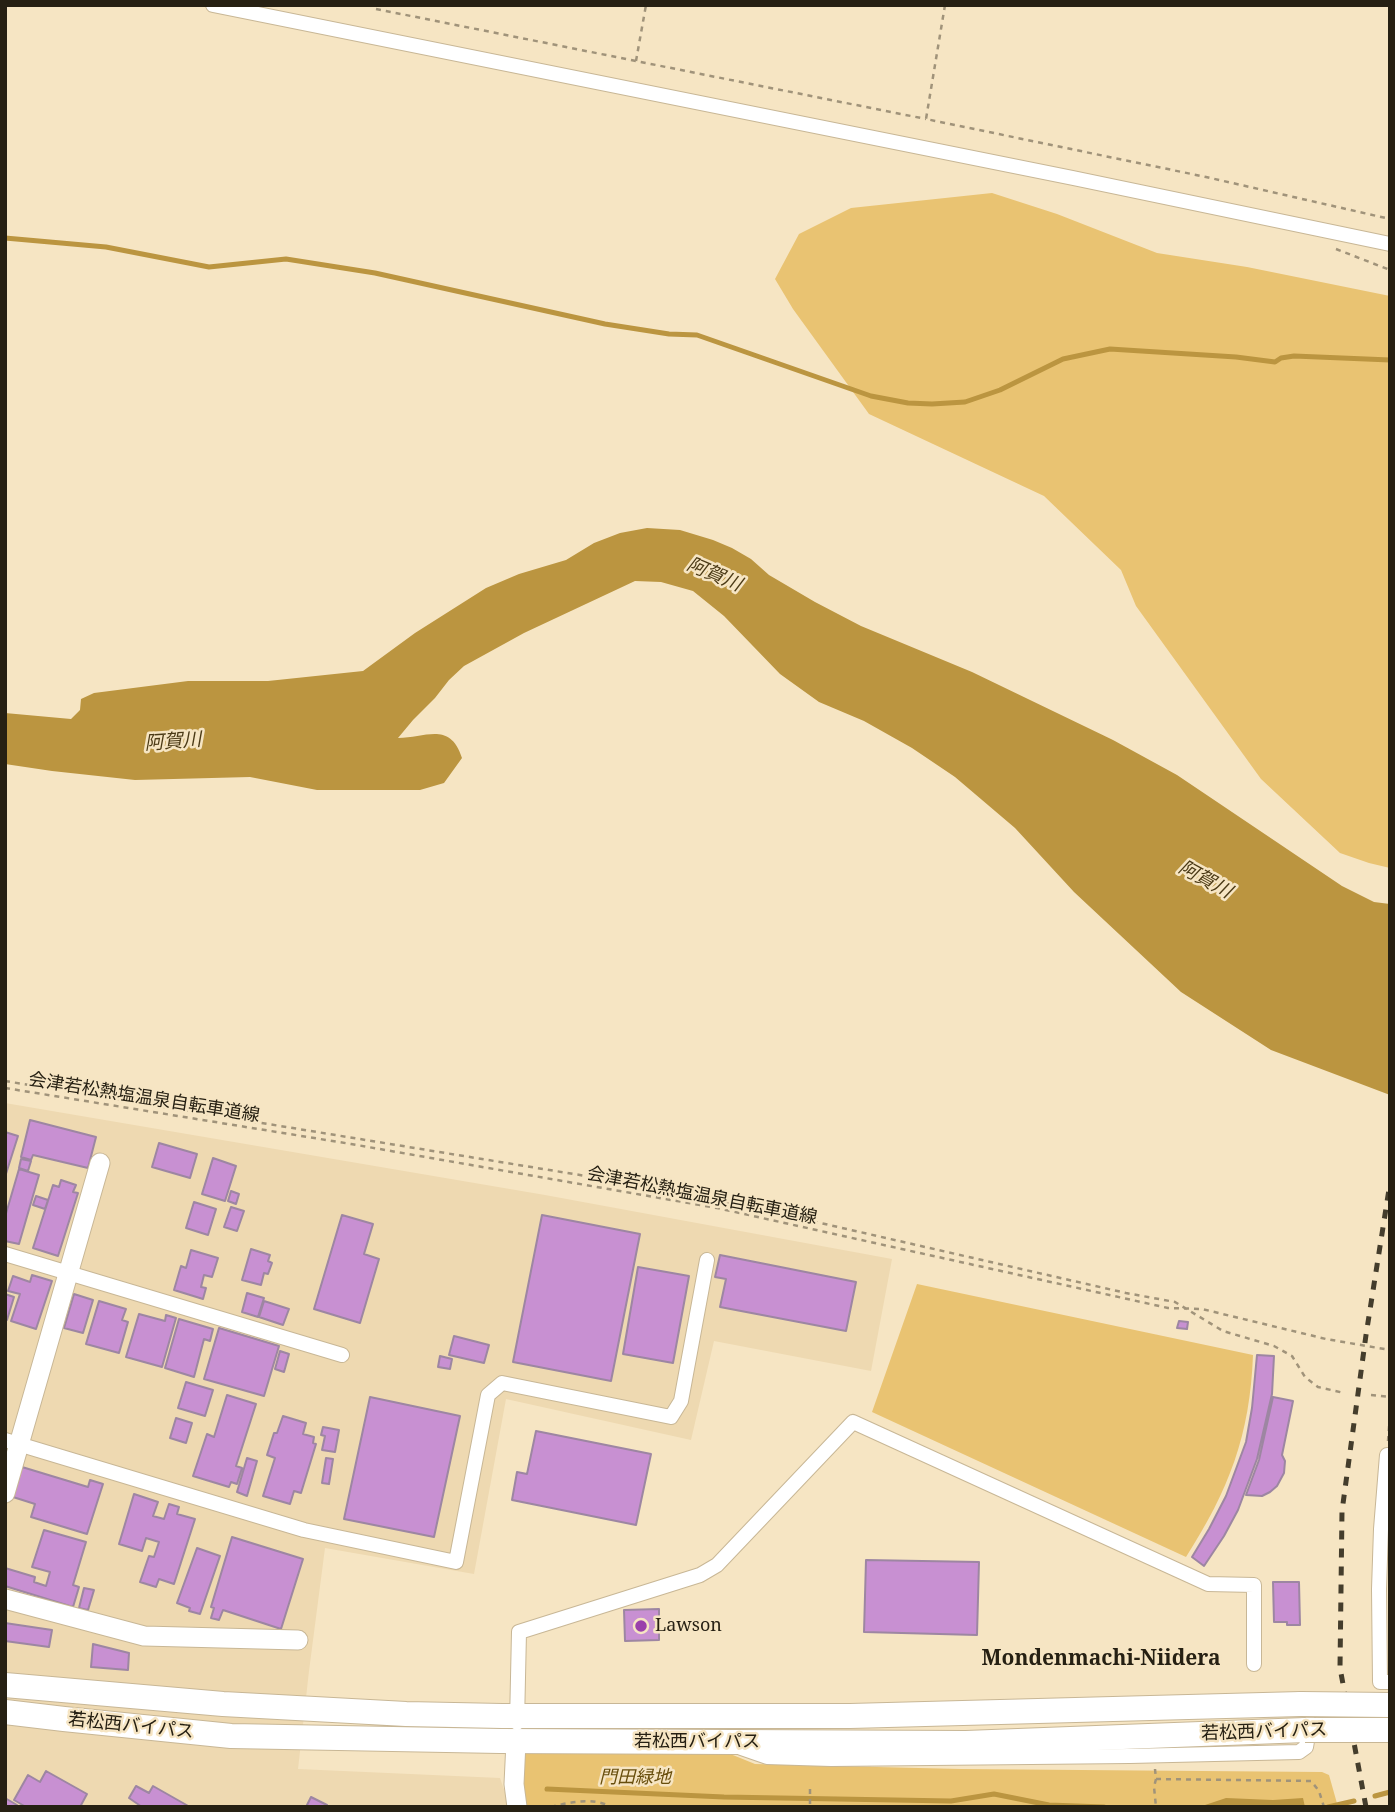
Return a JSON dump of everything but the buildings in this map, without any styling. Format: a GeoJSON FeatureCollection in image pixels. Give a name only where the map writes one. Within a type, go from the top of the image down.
{"type":"FeatureCollection","features":[{"type":"Feature","properties":{"kind":"highway","name":"若松西バイパス"},"geometry":{"type":"LineString","coordinates":[[5,1685],[223,1704],[406,1714],[517,1716],[850,1716],[1301,1704],[1390,1705]]}},
{"type":"Feature","properties":{"kind":"highway","name":"若松西バイパス"},"geometry":{"type":"LineString","coordinates":[[5,1712],[231,1735],[516,1742],[967,1744],[1305,1730],[1390,1730]]}},
{"type":"Feature","properties":{"kind":"street"},"geometry":{"type":"LineString","coordinates":[[213,5],[1390,244]]}},
{"type":"Feature","properties":{"kind":"street"},"geometry":{"type":"LineString","coordinates":[[5,1493],[13,1442],[69,1273],[100,1163]]}},
{"type":"Feature","properties":{"kind":"street"},"geometry":{"type":"LineString","coordinates":[[5,1254],[342,1356]]}},
{"type":"Feature","properties":{"kind":"street"},"geometry":{"type":"LineString","coordinates":[[13,1442],[304,1530],[456,1562],[488,1395],[502,1383],[671,1416],[681,1401],[707,1260]]}},
{"type":"Feature","properties":{"kind":"street"},"geometry":{"type":"LineString","coordinates":[[517,1807],[514,1784],[519,1632],[700,1575],[716,1565],[853,1422],[1208,1584],[1254,1585],[1254,1664]]}},
{"type":"Feature","properties":{"kind":"street"},"geometry":{"type":"LineString","coordinates":[[1387,1455],[1385,1529],[1379,1589],[1385,1616],[1381,1682],[1390,1682]]}},
{"type":"Feature","properties":{"kind":"street"},"geometry":{"type":"LineString","coordinates":[[5,1599],[144,1636],[298,1640]]}},
{"type":"Feature","properties":{"kind":"street"},"geometry":{"type":"LineString","coordinates":[[673,1716],[694,1708],[1300,1693],[1310,1701],[1309,1736],[1306,1748],[1299,1752],[831,1759],[767,1757],[727,1743]]}},
{"type":"Feature","properties":{"kind":"path"},"geometry":{"type":"LineString","coordinates":[[636,61],[646,5]]}},
{"type":"Feature","properties":{"kind":"path"},"geometry":{"type":"LineString","coordinates":[[926,120],[945,5]]}},
{"type":"Feature","properties":{"kind":"path"},"geometry":{"type":"LineString","coordinates":[[376,9],[1206,177],[1390,219]]}},
{"type":"Feature","properties":{"kind":"path"},"geometry":{"type":"LineString","coordinates":[[1326,246],[1390,270]]}},
{"type":"Feature","properties":{"kind":"path"},"geometry":{"type":"LineString","coordinates":[[5,1081],[641,1185],[1175,1302],[1223,1331],[1274,1346],[1292,1356],[1306,1377],[1318,1387],[1344,1394]]}},
{"type":"Feature","properties":{"kind":"path","name":"会津若松熱塩温泉自転車道線"},"geometry":{"type":"LineString","coordinates":[[5,1088],[392,1150],[717,1208],[1168,1308],[1202,1310],[1326,1339],[1390,1350]]}},
{"type":"Feature","properties":{"kind":"path"},"geometry":{"type":"LineString","coordinates":[[1371,1395],[1390,1397]]}},
{"type":"Feature","properties":{"kind":"path"},"geometry":{"type":"LineString","coordinates":[[1387,1455],[1390,1414]]}},
{"type":"Feature","properties":{"kind":"path"},"geometry":{"type":"LineString","coordinates":[[1156,1807],[1156,1779],[1311,1780],[1319,1791],[1324,1807]]}},
{"type":"Feature","properties":{"kind":"path"},"geometry":{"type":"LineString","coordinates":[[810,1789],[810,1807]]}},
{"type":"Feature","properties":{"kind":"path"},"geometry":{"type":"LineString","coordinates":[[551,1807],[593,1801],[611,1807]]}},
{"type":"Feature","properties":{"kind":"shaded area"},"geometry":{"type":"Polygon","coordinates":[[[5,1103],[545,1195],[892,1259],[871,1371],[714,1341],[691,1440],[506,1399],[474,1574],[325,1548],[298,1769],[500,1778],[510,1807],[5,1807],[5,1103]]]}},
{"type":"Feature","properties":{"kind":"green space"},"geometry":{"type":"Polygon","coordinates":[[[992,193],[1057,214],[1157,253],[1247,267],[1390,296],[1390,868],[1340,853],[1261,779],[1136,606],[1121,570],[1044,496],[869,414],[793,309],[775,279],[799,234],[851,208],[992,193]]]}},
{"type":"Feature","properties":{"kind":"green space"},"geometry":{"type":"Polygon","coordinates":[[[917,1284],[1253,1355],[1247,1411],[1234,1461],[1214,1508],[1186,1557],[872,1412],[917,1284]]]}},
{"type":"Feature","properties":{"kind":"green space","name":"門田緑地"},"geometry":{"type":"Polygon","coordinates":[[[521,1747],[718,1749],[755,1764],[1322,1772],[1329,1775],[1338,1807],[522,1807],[521,1747]]]}},
{"type":"Feature","properties":{"kind":"water","name":"阿賀川"},"geometry":{"type":"Polygon","coordinates":[[[647,528],[680,530],[732,548],[751,559],[769,575],[861,626],[972,672],[1113,740],[1177,775],[1342,886],[1374,902],[1390,904],[1390,1095],[1271,1050],[1181,992],[1074,892],[1015,828],[955,777],[912,748],[864,721],[819,702],[780,674],[724,616],[693,591],[661,582],[635,581],[524,633],[464,666],[398,738],[444,735],[451,739],[462,758],[444,783],[420,790],[317,790],[250,777],[135,780],[5,764],[5,713],[71,719],[80,710],[81,699],[94,693],[188,681],[268,681],[363,671],[415,633],[486,588],[519,574],[566,560],[594,543],[620,533],[647,528]]]}},
{"type":"Feature","properties":{"kind":"water"},"geometry":{"type":"Polygon","coordinates":[[[1226,1798],[1303,1798],[1305,1807],[1199,1807],[1226,1798]]]}},
{"type":"Feature","properties":{"kind":"waterway"},"geometry":{"type":"LineString","coordinates":[[5,238],[106,247],[209,267],[286,259],[375,273],[605,324],[669,334],[697,335],[871,396],[908,403],[965,402],[1000,390],[1063,359],[1110,349],[1275,362],[1294,356],[1390,360]]}},
{"type":"Feature","properties":{"kind":"waterway"},"geometry":{"type":"LineString","coordinates":[[547,1789],[724,1797],[951,1801],[994,1794],[1049,1805],[1104,1807]]}},
{"type":"Feature","properties":{"kind":"waterway"},"geometry":{"type":"LineString","coordinates":[[1375,1796],[1390,1792]]}},
{"type":"Feature","properties":{"kind":"waterway"},"geometry":{"type":"LineString","coordinates":[[1328,1807],[1354,1801]]}},
{"type":"Feature","properties":{"kind":"railway"},"geometry":{"type":"LineString","coordinates":[[1366,1807],[1340,1668],[1342,1511],[1390,1183]]}},
{"type":"Feature","properties":{"kind":"place","name":"Lawson"},"geometry":{"type":"Point","coordinates":[641,1626]}},
{"type":"Feature","properties":{"kind":"district","name":"Mondenmachi-Niidera"},"geometry":{"type":"Point","coordinates":[1101,1659]}}]}
